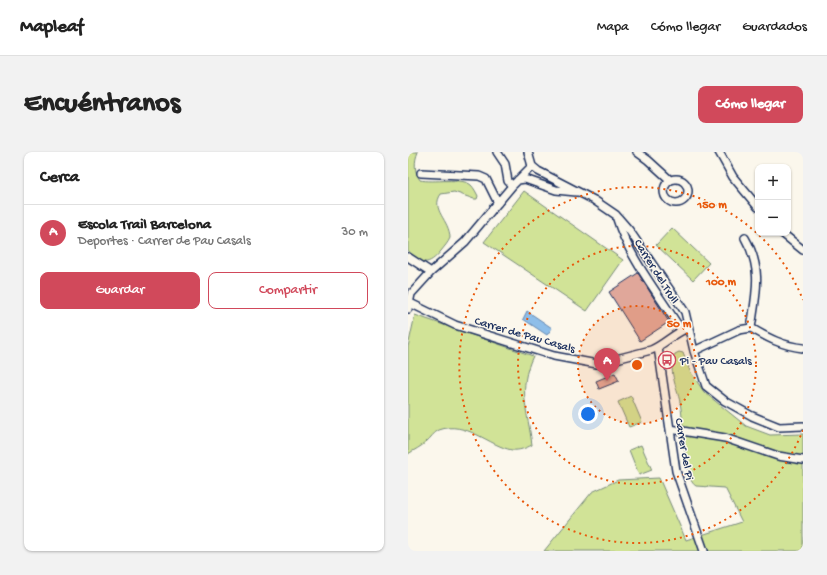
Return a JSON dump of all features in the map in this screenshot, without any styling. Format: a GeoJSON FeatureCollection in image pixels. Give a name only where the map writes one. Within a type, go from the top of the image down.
{"type":"FeatureCollection","features":[{"type":"Feature","properties":{"kind":"street"},"geometry":{"type":"LineString","coordinates":[[497,152],[505,164],[508,181],[512,186]]}},
{"type":"Feature","properties":{"kind":"street"},"geometry":{"type":"LineString","coordinates":[[408,305],[411,294],[430,272],[465,242],[512,186],[532,166],[528,152]]}},
{"type":"Feature","properties":{"kind":"street"},"geometry":{"type":"LineString","coordinates":[[636,152],[648,160],[670,180]]}},
{"type":"Feature","properties":{"kind":"street"},"geometry":{"type":"LineString","coordinates":[[719,152],[733,177],[755,204]]}},
{"type":"Feature","properties":{"kind":"street","name":"Carrer del Trull"},"geometry":{"type":"LineString","coordinates":[[532,166],[538,171],[580,192],[616,215],[652,261],[682,306],[687,317],[684,329]]}},
{"type":"Feature","properties":{"kind":"street"},"geometry":{"type":"LineString","coordinates":[[421,173],[479,176],[486,179],[498,203]]}},
{"type":"Feature","properties":{"kind":"street","name":"Carrer del Trull"},"geometry":{"type":"LineString","coordinates":[[518,180],[525,178],[556,190],[580,192]]}},
{"type":"Feature","properties":{"kind":"street","name":"Carrer del Trull"},"geometry":{"type":"LineString","coordinates":[[616,215],[622,236],[635,260],[684,329],[694,351],[706,386],[725,401],[752,416],[780,427],[803,426]]}},
{"type":"Feature","properties":{"kind":"street"},"geometry":{"type":"LineString","coordinates":[[786,236],[803,250]]}},
{"type":"Feature","properties":{"kind":"street"},"geometry":{"type":"LineString","coordinates":[[745,238],[752,250],[756,265],[757,285],[751,328]]}},
{"type":"Feature","properties":{"kind":"street"},"geometry":{"type":"LineString","coordinates":[[408,257],[430,272]]}},
{"type":"Feature","properties":{"kind":"street","name":"Carrer de Pau Casals"},"geometry":{"type":"LineString","coordinates":[[408,305],[455,325],[554,356],[597,364],[658,347],[684,329]]}},
{"type":"Feature","properties":{"kind":"street"},"geometry":{"type":"LineString","coordinates":[[694,351],[740,330],[751,328],[768,338],[789,346],[803,348]]}},
{"type":"Feature","properties":{"kind":"street","name":"Carrer del Pi"},"geometry":{"type":"LineString","coordinates":[[658,347],[664,399],[678,479],[704,551]]}},
{"type":"Feature","properties":{"kind":"street"},"geometry":{"type":"LineString","coordinates":[[670,429],[725,438],[772,455],[803,460]]}},
{"type":"Feature","properties":{"kind":"green space"},"geometry":{"type":"Polygon","coordinates":[[[408,152],[418,152],[415,166],[420,180],[461,181],[471,185],[478,196],[477,199],[474,199],[454,192],[441,194],[438,200],[439,210],[447,226],[450,238],[437,256],[424,262],[417,259],[408,250],[408,152]]]}},
{"type":"Feature","properties":{"kind":"green space"},"geometry":{"type":"Polygon","coordinates":[[[524,191],[623,260],[587,311],[484,242],[524,191]]]}},
{"type":"Feature","properties":{"kind":"green space"},"geometry":{"type":"Polygon","coordinates":[[[672,228],[709,263],[693,280],[656,245],[672,228]]]}},
{"type":"Feature","properties":{"kind":"green space"},"geometry":{"type":"Polygon","coordinates":[[[415,315],[533,356],[528,368],[525,390],[526,411],[532,445],[520,450],[512,450],[503,448],[468,431],[459,428],[449,428],[437,431],[424,444],[408,454],[408,347],[415,315]]]}},
{"type":"Feature","properties":{"kind":"green space"},"geometry":{"type":"Polygon","coordinates":[[[679,352],[683,353],[690,371],[704,392],[746,426],[770,435],[803,434],[803,551],[544,551],[592,492],[618,480],[659,478],[686,540],[742,522],[725,488],[696,486],[690,477],[686,462],[680,402],[672,371],[673,359],[675,354],[679,352]]]}},
{"type":"Feature","properties":{"kind":"green space"},"geometry":{"type":"Polygon","coordinates":[[[631,396],[642,422],[629,427],[618,402],[631,396]]]}},
{"type":"Feature","properties":{"kind":"green space"},"geometry":{"type":"Polygon","coordinates":[[[641,445],[652,470],[639,475],[629,450],[641,445]]]}},
{"type":"Feature","properties":{"kind":"water"},"geometry":{"type":"Polygon","coordinates":[[[527,311],[552,328],[547,335],[523,319],[527,311]]]}},
{"type":"Feature","properties":{"kind":"building"},"geometry":{"type":"Polygon","coordinates":[[[638,273],[669,322],[640,341],[609,292],[638,273]]]}},
{"type":"Feature","properties":{"kind":"building"},"geometry":{"type":"Polygon","coordinates":[[[615,373],[619,381],[599,389],[596,381],[615,373]]]}},
{"type":"Feature","properties":{"kind":"place","name":"Pi - Pau Casals"},"geometry":{"type":"Point","coordinates":[667,360]}},
{"type":"Feature","properties":{"kind":"place","name":"Escola Trail Barcelona"},"geometry":{"type":"Point","coordinates":[607,381]}}]}
